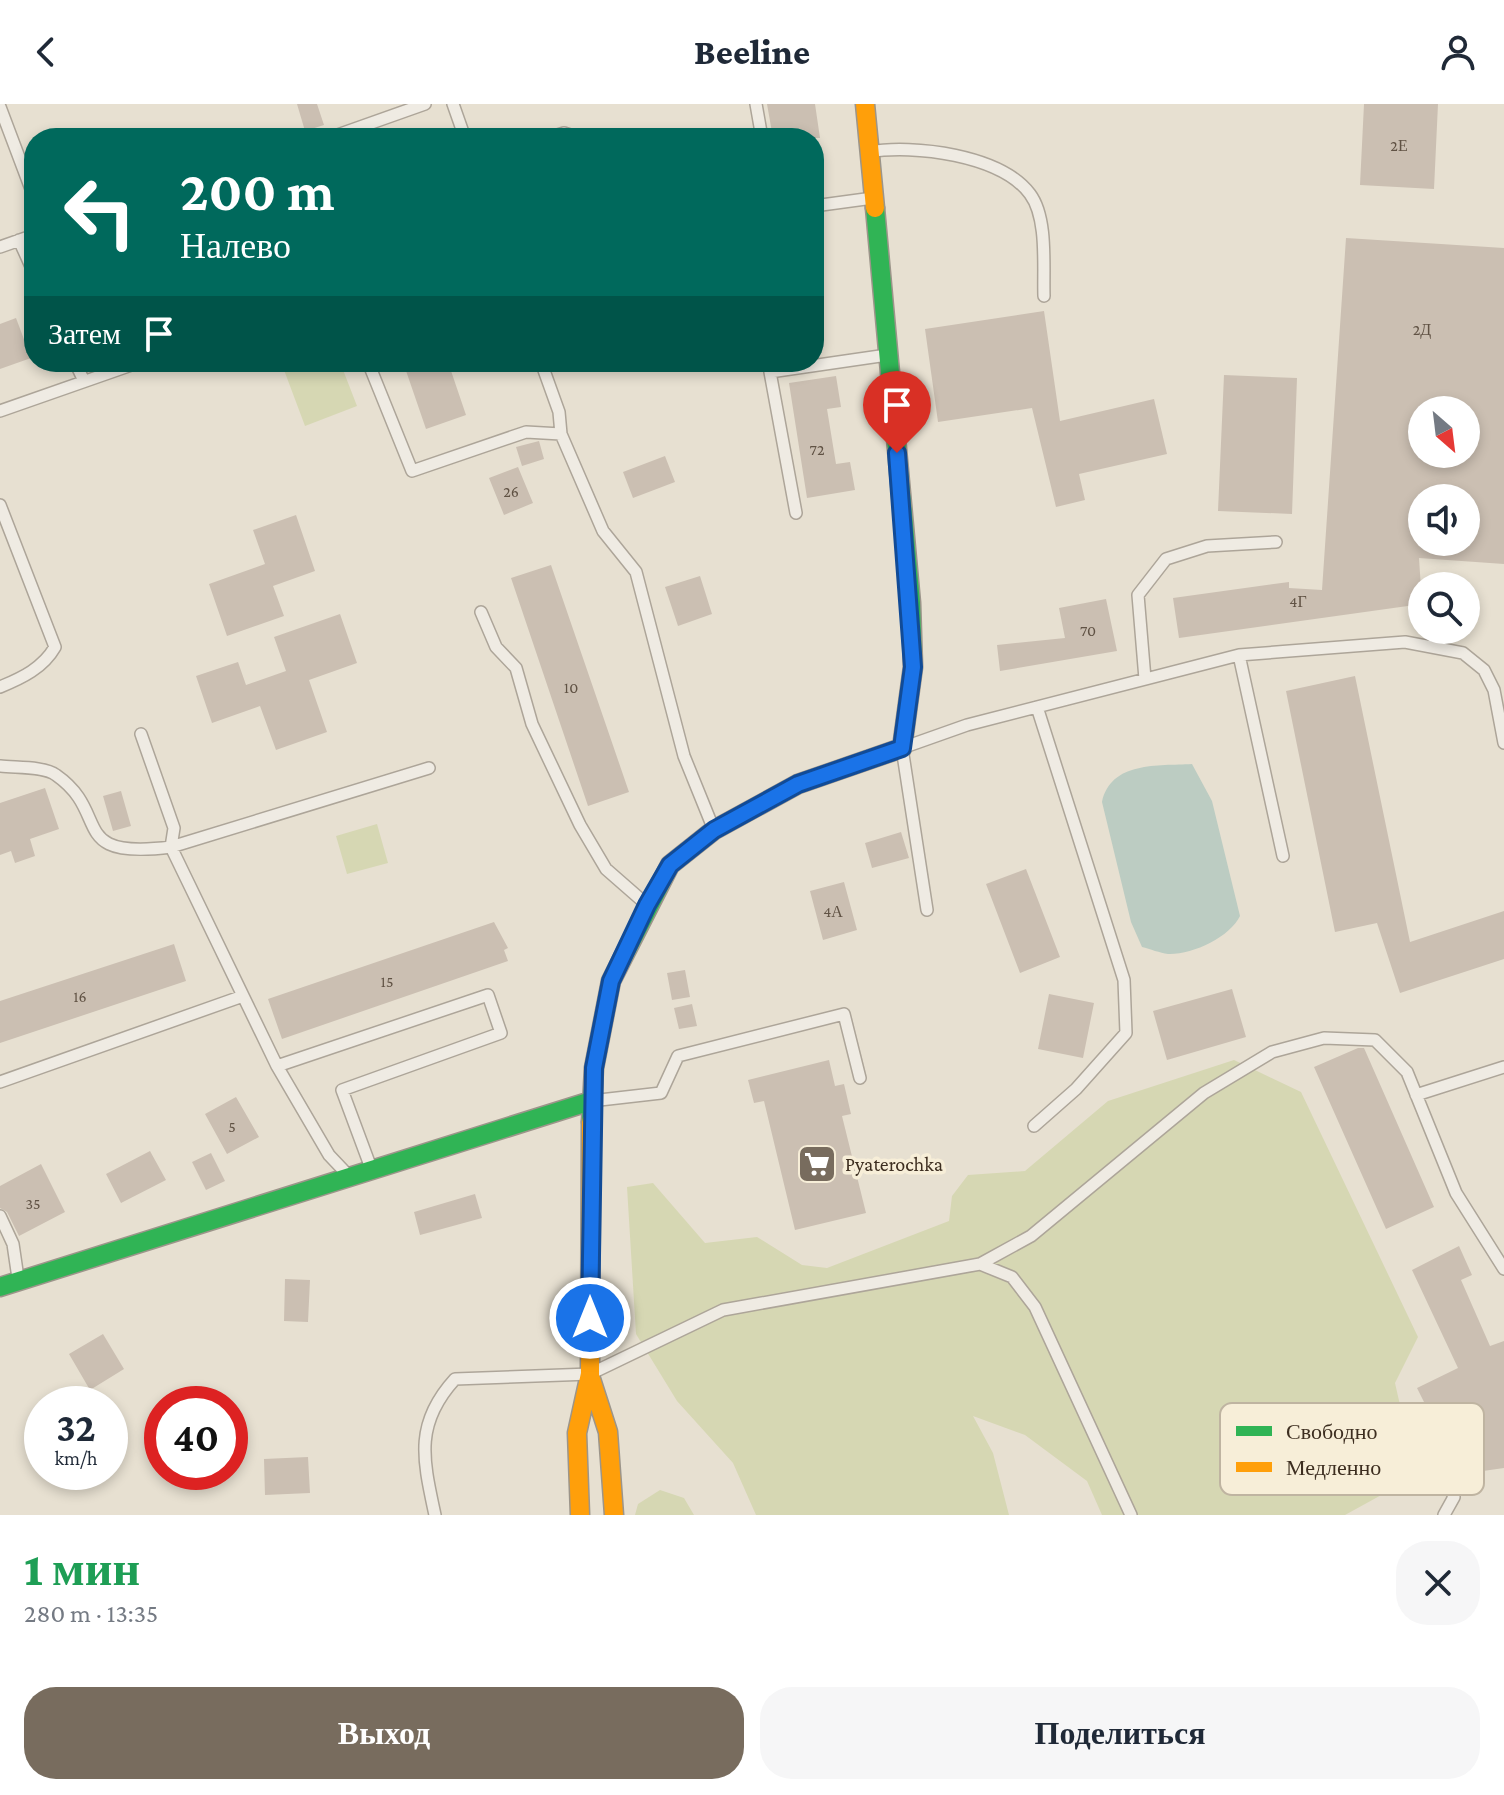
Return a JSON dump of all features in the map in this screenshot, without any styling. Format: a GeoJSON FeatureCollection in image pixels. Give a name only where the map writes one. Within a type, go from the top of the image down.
{"type":"FeatureCollection","features":[{"type":"Feature","properties":{"kind":"street"},"geometry":{"type":"LineString","coordinates":[[580,1515],[577,1433],[590,1374],[591,1101],[594,1068],[611,981],[670,865],[714,830],[798,784],[902,748],[913,667],[912,635],[865,104]]}},
{"type":"Feature","properties":{"kind":"street"},"geometry":{"type":"LineString","coordinates":[[9,1285],[591,1101]]}},
{"type":"Feature","properties":{"kind":"street"},"geometry":{"type":"LineString","coordinates":[[590,1374],[608,1432],[614,1515]]}},
{"type":"Feature","properties":{"kind":"lane"},"geometry":{"type":"LineString","coordinates":[[357,128],[425,104]]}},
{"type":"Feature","properties":{"kind":"lane"},"geometry":{"type":"LineString","coordinates":[[453,104],[461,128]]}},
{"type":"Feature","properties":{"kind":"lane"},"geometry":{"type":"LineString","coordinates":[[756,104],[760,128]]}},
{"type":"Feature","properties":{"kind":"lane"},"geometry":{"type":"LineString","coordinates":[[0,107],[24,171]]}},
{"type":"Feature","properties":{"kind":"lane"},"geometry":{"type":"LineString","coordinates":[[869,152],[899,147],[960,157],[1005,171],[1031,195],[1040,225],[1044,296]]}},
{"type":"Feature","properties":{"kind":"lane"},"geometry":{"type":"LineString","coordinates":[[824,205],[873,198]]}},
{"type":"Feature","properties":{"kind":"lane"},"geometry":{"type":"LineString","coordinates":[[0,247],[24,238]]}},
{"type":"Feature","properties":{"kind":"lane"},"geometry":{"type":"LineString","coordinates":[[19,240],[24,251]]}},
{"type":"Feature","properties":{"kind":"lane"},"geometry":{"type":"LineString","coordinates":[[824,364],[888,355]]}},
{"type":"Feature","properties":{"kind":"lane"},"geometry":{"type":"LineString","coordinates":[[80,372],[84,381]]}},
{"type":"Feature","properties":{"kind":"lane"},"geometry":{"type":"LineString","coordinates":[[0,411],[111,372]]}},
{"type":"Feature","properties":{"kind":"lane"},"geometry":{"type":"LineString","coordinates":[[372,372],[412,471],[526,432],[561,434]]}},
{"type":"Feature","properties":{"kind":"lane"},"geometry":{"type":"LineString","coordinates":[[545,372],[559,412],[561,434],[603,531],[636,572],[684,756],[714,830]]}},
{"type":"Feature","properties":{"kind":"lane"},"geometry":{"type":"LineString","coordinates":[[770,372],[796,513]]}},
{"type":"Feature","properties":{"kind":"lane"},"geometry":{"type":"LineString","coordinates":[[0,505],[55,647],[48,659],[21,678],[0,687]]}},
{"type":"Feature","properties":{"kind":"lane"},"geometry":{"type":"LineString","coordinates":[[1145,679],[1138,595],[1166,559],[1207,546],[1276,542]]}},
{"type":"Feature","properties":{"kind":"lane"},"geometry":{"type":"LineString","coordinates":[[481,612],[496,647],[516,668],[532,724],[580,825],[606,869],[647,905]]}},
{"type":"Feature","properties":{"kind":"lane"},"geometry":{"type":"LineString","coordinates":[[927,910],[902,748],[967,725],[1239,655],[1405,642],[1463,653],[1484,670],[1499,689],[1504,743]]}},
{"type":"Feature","properties":{"kind":"lane"},"geometry":{"type":"LineString","coordinates":[[1239,655],[1283,856]]}},
{"type":"Feature","properties":{"kind":"lane"},"geometry":{"type":"LineString","coordinates":[[1034,1126],[1076,1089],[1126,1033],[1124,980],[1037,707]]}},
{"type":"Feature","properties":{"kind":"lane"},"geometry":{"type":"LineString","coordinates":[[141,734],[174,828],[171,847],[277,1066],[329,1155],[349,1176]]}},
{"type":"Feature","properties":{"kind":"lane"},"geometry":{"type":"LineString","coordinates":[[0,766],[54,773],[75,795],[98,839],[119,848],[171,847],[429,768]]}},
{"type":"Feature","properties":{"kind":"lane"},"geometry":{"type":"LineString","coordinates":[[277,1066],[488,995],[501,1033],[342,1090],[371,1169]]}},
{"type":"Feature","properties":{"kind":"lane"},"geometry":{"type":"LineString","coordinates":[[0,1082],[243,996]]}},
{"type":"Feature","properties":{"kind":"lane"},"geometry":{"type":"LineString","coordinates":[[591,1101],[661,1093],[678,1056],[844,1014],[860,1078]]}},
{"type":"Feature","properties":{"kind":"lane"},"geometry":{"type":"LineString","coordinates":[[435,1515],[423,1435],[436,1399],[455,1379],[590,1374],[723,1310],[980,1264],[1031,1236],[1204,1093],[1272,1052],[1324,1038],[1375,1040],[1407,1072],[1456,1193],[1504,1269]]}},
{"type":"Feature","properties":{"kind":"lane"},"geometry":{"type":"LineString","coordinates":[[1416,1095],[1504,1067]]}},
{"type":"Feature","properties":{"kind":"lane"},"geometry":{"type":"LineString","coordinates":[[0,1216],[13,1244],[9,1285]]}},
{"type":"Feature","properties":{"kind":"lane"},"geometry":{"type":"LineString","coordinates":[[980,1264],[1012,1277],[1035,1307],[1131,1515]]}},
{"type":"Feature","properties":{"kind":"lane"},"geometry":{"type":"LineString","coordinates":[[1444,1515],[1453,1495]]}},
{"type":"Feature","properties":{"kind":"green space"},"geometry":{"type":"Polygon","coordinates":[[[285,372],[344,372],[357,406],[305,426],[285,372]]]}},
{"type":"Feature","properties":{"kind":"green space"},"geometry":{"type":"Polygon","coordinates":[[[377,824],[388,863],[347,874],[336,836],[377,824]]]}},
{"type":"Feature","properties":{"kind":"green space"},"geometry":{"type":"Polygon","coordinates":[[[1234,1060],[1301,1092],[1418,1337],[1395,1383],[1400,1403],[1220,1403],[1220,1495],[1381,1495],[1345,1515],[1102,1515],[1087,1481],[1025,1435],[973,1416],[993,1453],[1009,1515],[756,1515],[733,1463],[677,1401],[636,1334],[627,1187],[653,1183],[705,1243],[757,1237],[802,1265],[827,1268],[949,1221],[952,1196],[968,1175],[1025,1171],[1108,1101],[1234,1060]]]}},
{"type":"Feature","properties":{"kind":"green space"},"geometry":{"type":"Polygon","coordinates":[[[660,1490],[684,1498],[694,1515],[635,1515],[638,1504],[660,1490]]]}},
{"type":"Feature","properties":{"kind":"shaded area"},"geometry":{"type":"Polygon","coordinates":[[[1192,764],[1212,801],[1240,916],[1219,938],[1188,951],[1168,954],[1142,947],[1131,922],[1102,802],[1107,789],[1125,772],[1151,766],[1192,764]]]}},
{"type":"Feature","properties":{"kind":"building"},"geometry":{"type":"Polygon","coordinates":[[[297,104],[317,104],[324,125],[304,128],[297,104]]]}},
{"type":"Feature","properties":{"kind":"building"},"geometry":{"type":"Polygon","coordinates":[[[767,104],[815,104],[819,128],[771,128],[767,104]]]}},
{"type":"Feature","properties":{"kind":"building"},"geometry":{"type":"Polygon","coordinates":[[[1364,104],[1438,104],[1434,189],[1360,185],[1364,104]]]}},
{"type":"Feature","properties":{"kind":"building"},"geometry":{"type":"Polygon","coordinates":[[[1346,238],[1504,248],[1504,564],[1419,558],[1420,572],[1408,572],[1408,606],[1179,638],[1173,598],[1289,582],[1289,588],[1322,590],[1346,238]]]}},
{"type":"Feature","properties":{"kind":"building"},"geometry":{"type":"Polygon","coordinates":[[[1044,311],[1060,421],[1154,399],[1167,454],[1079,474],[1085,500],[1056,507],[1032,408],[938,422],[925,329],[1044,311]]]}},
{"type":"Feature","properties":{"kind":"building"},"geometry":{"type":"Polygon","coordinates":[[[16,318],[24,339],[24,360],[0,369],[0,324],[16,318]]]}},
{"type":"Feature","properties":{"kind":"building"},"geometry":{"type":"Polygon","coordinates":[[[406,372],[451,372],[466,415],[426,429],[406,372]]]}},
{"type":"Feature","properties":{"kind":"building"},"geometry":{"type":"Polygon","coordinates":[[[1224,375],[1297,378],[1292,514],[1218,511],[1224,375]]]}},
{"type":"Feature","properties":{"kind":"building"},"geometry":{"type":"Polygon","coordinates":[[[836,376],[841,407],[827,409],[836,464],[850,462],[855,490],[807,498],[789,383],[836,376]]]}},
{"type":"Feature","properties":{"kind":"building"},"geometry":{"type":"Polygon","coordinates":[[[539,441],[544,459],[522,466],[516,447],[539,441]]]}},
{"type":"Feature","properties":{"kind":"building"},"geometry":{"type":"Polygon","coordinates":[[[665,456],[675,482],[633,498],[623,472],[665,456]]]}},
{"type":"Feature","properties":{"kind":"building"},"geometry":{"type":"Polygon","coordinates":[[[518,467],[533,503],[504,515],[489,478],[518,467]]]}},
{"type":"Feature","properties":{"kind":"building"},"geometry":{"type":"Polygon","coordinates":[[[296,515],[315,571],[273,586],[284,616],[227,636],[209,584],[265,564],[253,530],[296,515]]]}},
{"type":"Feature","properties":{"kind":"building"},"geometry":{"type":"Polygon","coordinates":[[[551,565],[629,792],[588,806],[511,578],[551,565]]]}},
{"type":"Feature","properties":{"kind":"building"},"geometry":{"type":"Polygon","coordinates":[[[700,576],[712,614],[678,626],[665,587],[700,576]]]}},
{"type":"Feature","properties":{"kind":"building"},"geometry":{"type":"Polygon","coordinates":[[[1106,599],[1117,651],[1000,671],[997,645],[1065,638],[1059,608],[1106,599]]]}},
{"type":"Feature","properties":{"kind":"building"},"geometry":{"type":"Polygon","coordinates":[[[340,614],[357,663],[309,680],[327,732],[276,750],[260,706],[212,723],[196,676],[238,662],[246,685],[286,671],[274,637],[340,614]]]}},
{"type":"Feature","properties":{"kind":"building"},"geometry":{"type":"Polygon","coordinates":[[[1355,676],[1410,942],[1504,911],[1504,959],[1400,993],[1377,923],[1335,932],[1286,691],[1355,676]]]}},
{"type":"Feature","properties":{"kind":"building"},"geometry":{"type":"Polygon","coordinates":[[[45,788],[59,829],[30,839],[35,856],[15,863],[11,851],[0,855],[0,803],[45,788]]]}},
{"type":"Feature","properties":{"kind":"building"},"geometry":{"type":"Polygon","coordinates":[[[121,791],[131,826],[113,831],[103,796],[121,791]]]}},
{"type":"Feature","properties":{"kind":"building"},"geometry":{"type":"Polygon","coordinates":[[[901,832],[909,858],[872,868],[865,843],[901,832]]]}},
{"type":"Feature","properties":{"kind":"building"},"geometry":{"type":"Polygon","coordinates":[[[1026,869],[1060,957],[1020,973],[986,884],[1026,869]]]}},
{"type":"Feature","properties":{"kind":"building"},"geometry":{"type":"Polygon","coordinates":[[[844,882],[857,930],[823,940],[810,891],[844,882]]]}},
{"type":"Feature","properties":{"kind":"building"},"geometry":{"type":"Polygon","coordinates":[[[494,922],[508,948],[504,950],[508,961],[282,1039],[268,999],[494,922]]]}},
{"type":"Feature","properties":{"kind":"building"},"geometry":{"type":"Polygon","coordinates":[[[174,944],[186,981],[0,1043],[0,1001],[174,944]]]}},
{"type":"Feature","properties":{"kind":"building"},"geometry":{"type":"Polygon","coordinates":[[[685,970],[690,997],[672,1000],[667,973],[685,970]]]}},
{"type":"Feature","properties":{"kind":"building"},"geometry":{"type":"Polygon","coordinates":[[[1232,989],[1246,1037],[1167,1060],[1153,1011],[1232,989]]]}},
{"type":"Feature","properties":{"kind":"building"},"geometry":{"type":"Polygon","coordinates":[[[1049,994],[1094,1003],[1083,1058],[1038,1049],[1049,994]]]}},
{"type":"Feature","properties":{"kind":"building"},"geometry":{"type":"Polygon","coordinates":[[[692,1004],[697,1026],[679,1029],[674,1008],[692,1004]]]}},
{"type":"Feature","properties":{"kind":"building"},"geometry":{"type":"Polygon","coordinates":[[[1364,1048],[1434,1207],[1386,1229],[1314,1067],[1364,1048]]]}},
{"type":"Feature","properties":{"kind":"building","name":"Pyaterochka"},"geometry":{"type":"Polygon","coordinates":[[[829,1060],[835,1086],[844,1084],[851,1114],[842,1116],[866,1213],[795,1230],[764,1101],[754,1103],[748,1080],[829,1060]]]}},
{"type":"Feature","properties":{"kind":"building"},"geometry":{"type":"Polygon","coordinates":[[[236,1097],[259,1137],[227,1154],[205,1114],[236,1097]]]}},
{"type":"Feature","properties":{"kind":"building"},"geometry":{"type":"Polygon","coordinates":[[[150,1151],[166,1180],[121,1203],[106,1174],[150,1151]]]}},
{"type":"Feature","properties":{"kind":"building"},"geometry":{"type":"Polygon","coordinates":[[[211,1153],[225,1181],[206,1190],[192,1162],[211,1153]]]}},
{"type":"Feature","properties":{"kind":"building"},"geometry":{"type":"Polygon","coordinates":[[[41,1164],[65,1212],[19,1236],[7,1212],[0,1208],[0,1186],[41,1164]]]}},
{"type":"Feature","properties":{"kind":"building"},"geometry":{"type":"Polygon","coordinates":[[[475,1194],[482,1218],[420,1235],[414,1212],[475,1194]]]}},
{"type":"Feature","properties":{"kind":"building"},"geometry":{"type":"Polygon","coordinates":[[[1459,1246],[1472,1275],[1461,1280],[1490,1346],[1504,1341],[1504,1468],[1484,1471],[1484,1403],[1424,1403],[1417,1388],[1458,1368],[1412,1270],[1459,1246]]]}},
{"type":"Feature","properties":{"kind":"building"},"geometry":{"type":"Polygon","coordinates":[[[285,1279],[310,1280],[308,1322],[284,1321],[285,1279]]]}},
{"type":"Feature","properties":{"kind":"building"},"geometry":{"type":"Polygon","coordinates":[[[103,1334],[124,1369],[96,1386],[88,1386],[69,1354],[103,1334]]]}},
{"type":"Feature","properties":{"kind":"building"},"geometry":{"type":"Polygon","coordinates":[[[308,1457],[310,1493],[265,1495],[264,1459],[308,1457]]]}},
{"type":"Feature","properties":{"kind":"traffic: fast"},"geometry":{"type":"LineString","coordinates":[[591,1122],[594,1068],[611,981],[670,865],[714,830],[798,784],[902,748],[913,667],[911,603],[875,208]]}},
{"type":"Feature","properties":{"kind":"traffic: fast"},"geometry":{"type":"LineString","coordinates":[[0,1287],[591,1101]]}},
{"type":"Feature","properties":{"kind":"traffic: slow"},"geometry":{"type":"LineString","coordinates":[[865,104],[875,208]]}},
{"type":"Feature","properties":{"kind":"traffic: slow"},"geometry":{"type":"LineString","coordinates":[[580,1515],[577,1433],[590,1374],[591,1122]]}},
{"type":"Feature","properties":{"kind":"traffic: slow"},"geometry":{"type":"LineString","coordinates":[[590,1376],[608,1432],[614,1515]]}},
{"type":"Feature","properties":{"kind":"place","name":"Pyaterochka"},"geometry":{"type":"Point","coordinates":[817,1164]}},
{"type":"Feature","properties":{"kind":"route"},"geometry":{"type":"LineString","coordinates":[[590,1318],[591,1101],[594,1068],[611,981],[647,905],[670,865],[714,830],[798,784],[902,748],[913,667],[911,603],[897,453]]}}]}
